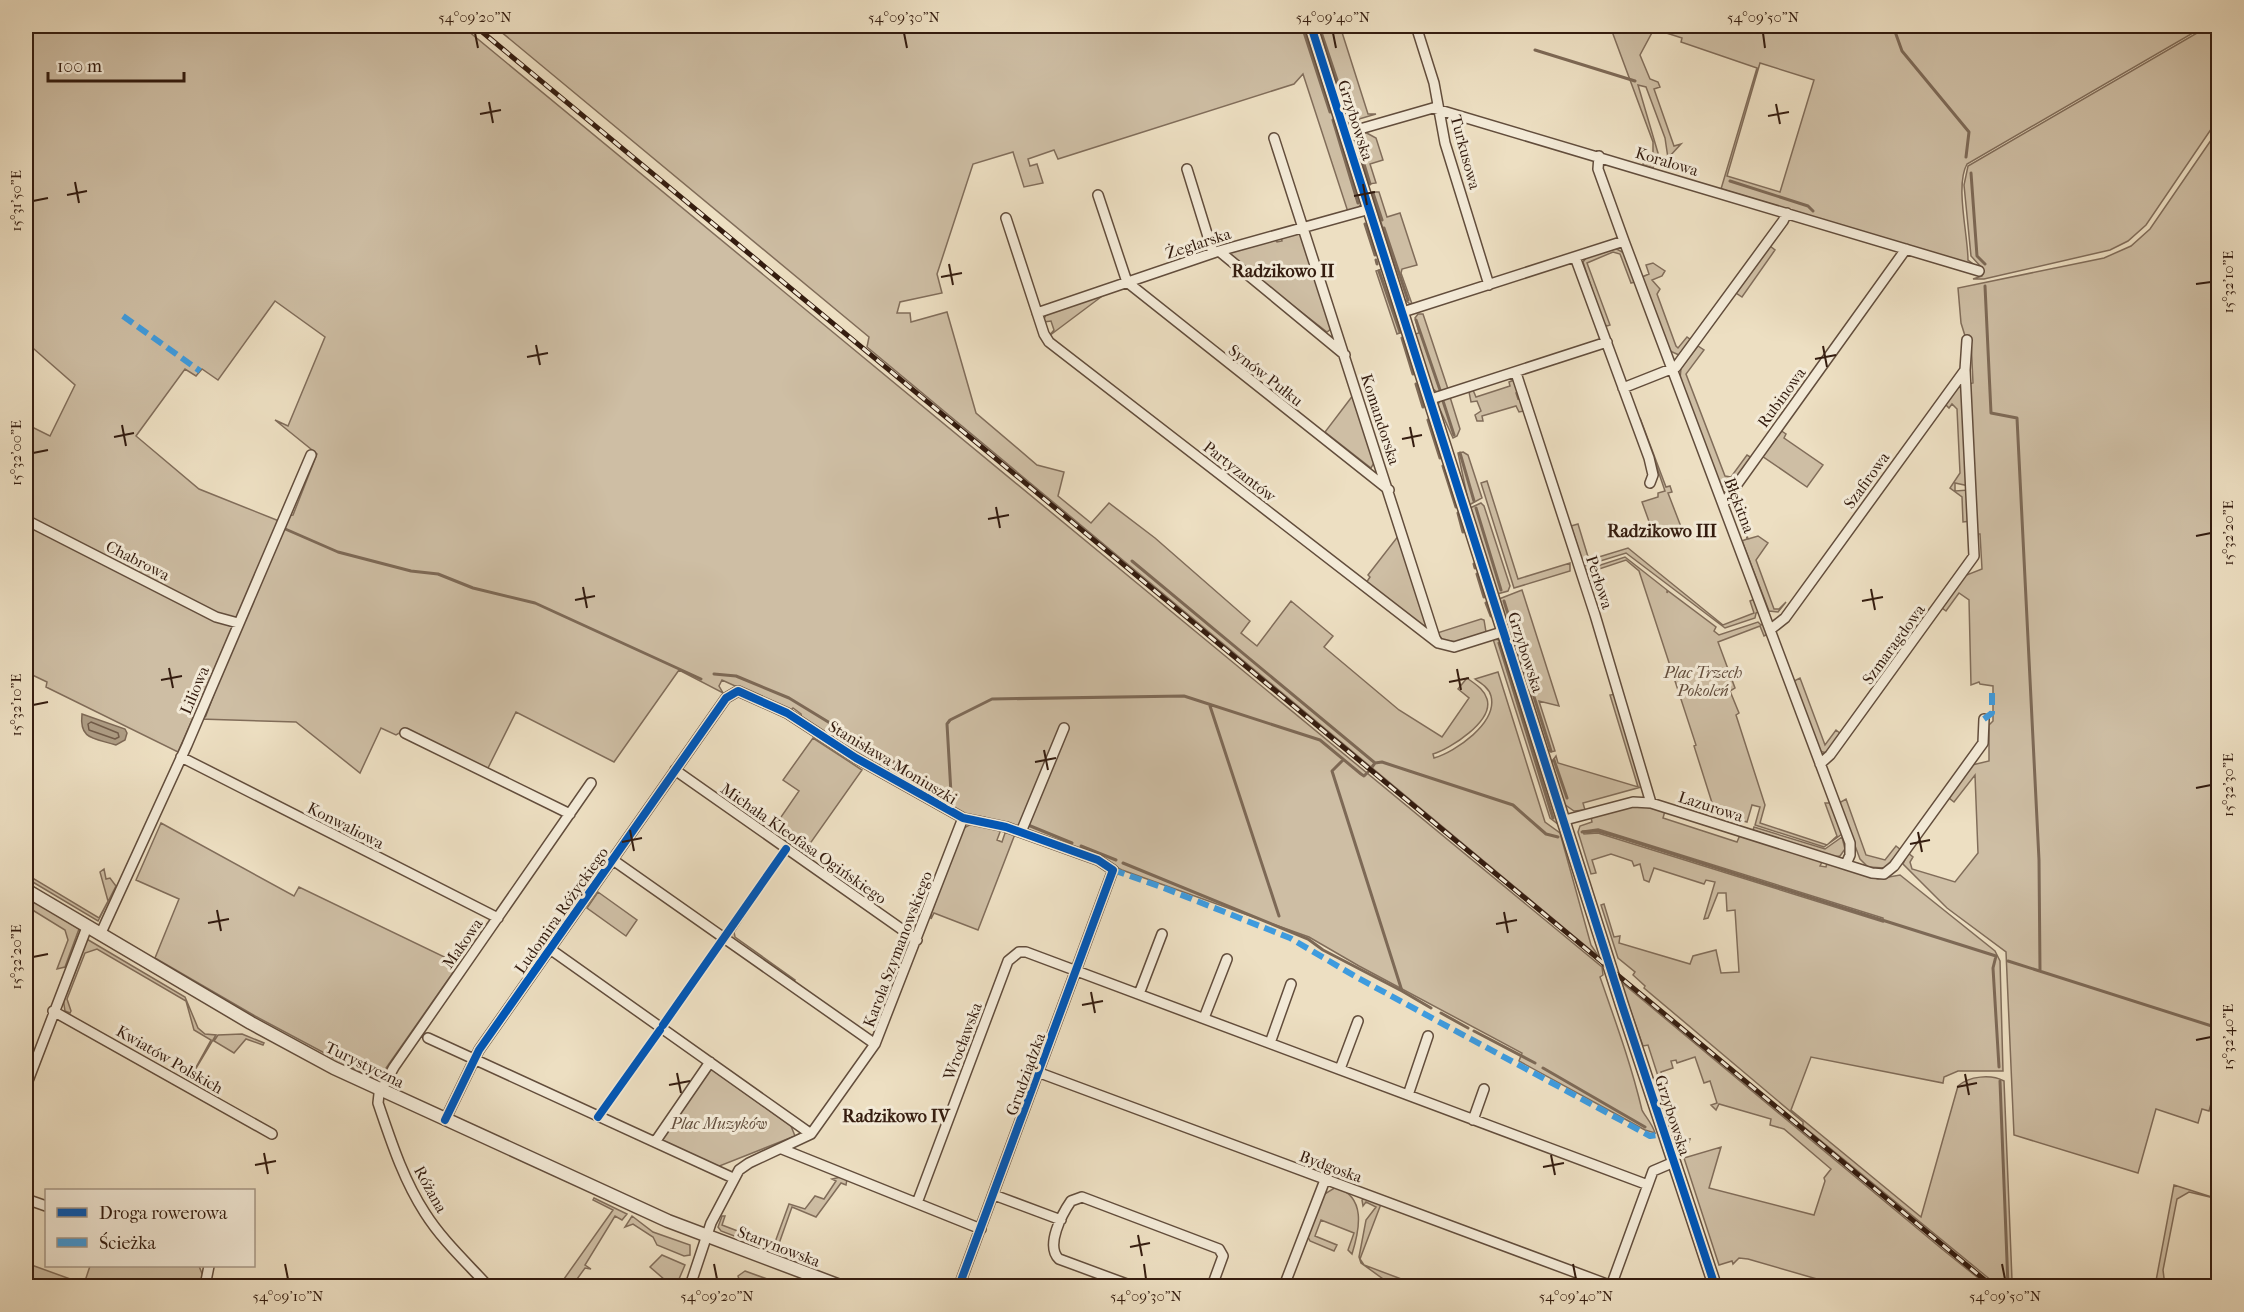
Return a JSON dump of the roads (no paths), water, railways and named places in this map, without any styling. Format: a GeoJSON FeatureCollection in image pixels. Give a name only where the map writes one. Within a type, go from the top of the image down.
{"type":"FeatureCollection","features":[{"type":"Feature","properties":{"kind":"street","name":"Grzybowska"},"geometry":{"type":"LineString","coordinates":[[1311,26],[1715,1287]]}},
{"type":"Feature","properties":{"kind":"street","name":"Turkusowa"},"geometry":{"type":"LineString","coordinates":[[1416,26],[1446,143],[1489,285]]}},
{"type":"Feature","properties":{"kind":"street","name":"Koralowa"},"geometry":{"type":"LineString","coordinates":[[1346,133],[1427,107],[1439,109],[1979,272]]}},
{"type":"Feature","properties":{"kind":"street","name":"Komandorska"},"geometry":{"type":"LineString","coordinates":[[1274,138],[1438,643]]}},
{"type":"Feature","properties":{"kind":"street","name":"Błękitna"},"geometry":{"type":"LineString","coordinates":[[1599,156],[1598,169],[1624,241],[1850,843],[1850,855],[1846,864]]}},
{"type":"Feature","properties":{"kind":"street"},"geometry":{"type":"LineString","coordinates":[[1186,169],[1216,252],[1345,355]]}},
{"type":"Feature","properties":{"kind":"street"},"geometry":{"type":"LineString","coordinates":[[1098,195],[1126,282]]}},
{"type":"Feature","properties":{"kind":"street","name":"Żeglarska"},"geometry":{"type":"LineString","coordinates":[[1037,313],[1216,252],[1370,209]]}},
{"type":"Feature","properties":{"kind":"street"},"geometry":{"type":"LineString","coordinates":[[1623,388],[1672,369],[1684,358],[1787,213]]}},
{"type":"Feature","properties":{"kind":"street","name":"Partyzantów"},"geometry":{"type":"LineString","coordinates":[[1006,218],[1037,313],[1049,342],[1438,643]]}},
{"type":"Feature","properties":{"kind":"street"},"geometry":{"type":"LineString","coordinates":[[1403,312],[1624,241]]}},
{"type":"Feature","properties":{"kind":"street","name":"Rubinowa"},"geometry":{"type":"LineString","coordinates":[[1723,504],[1906,249]]}},
{"type":"Feature","properties":{"kind":"street"},"geometry":{"type":"LineString","coordinates":[[1575,257],[1649,458],[1653,475],[1650,483]]}},
{"type":"Feature","properties":{"kind":"street","name":"Synów Pułku"},"geometry":{"type":"LineString","coordinates":[[1126,282],[1389,490]]}},
{"type":"Feature","properties":{"kind":"street"},"geometry":{"type":"LineString","coordinates":[[1965,370],[1967,340]]}},
{"type":"Feature","properties":{"kind":"street"},"geometry":{"type":"LineString","coordinates":[[1431,399],[1607,342]]}},
{"type":"Feature","properties":{"kind":"street","name":"Szmaragdowa"},"geometry":{"type":"LineString","coordinates":[[1820,764],[1830,755],[1972,561],[1975,551],[1965,370]]}},
{"type":"Feature","properties":{"kind":"street","name":"Szafirowa"},"geometry":{"type":"LineString","coordinates":[[1771,629],[1785,618],[1965,370]]}},
{"type":"Feature","properties":{"kind":"street","name":"Perłowa"},"geometry":{"type":"LineString","coordinates":[[1516,373],[1595,615],[1651,802]]}},
{"type":"Feature","properties":{"kind":"street","name":"Liliowa"},"geometry":{"type":"LineString","coordinates":[[100,935],[182,757],[311,455]]}},
{"type":"Feature","properties":{"kind":"street","name":"Chabrowa"},"geometry":{"type":"LineString","coordinates":[[26,520],[216,617],[238,623]]}},
{"type":"Feature","properties":{"kind":"street"},"geometry":{"type":"LineString","coordinates":[[1438,643],[1454,647],[1505,631]]}},
{"type":"Feature","properties":{"kind":"street","name":"Stanisława Moniuszki"},"geometry":{"type":"LineString","coordinates":[[731,693],[738,691],[787,713],[856,758],[963,818],[993,822],[1098,860],[1113,870]]}},
{"type":"Feature","properties":{"kind":"street","name":"Ludomira Różyckiego"},"geometry":{"type":"LineString","coordinates":[[445,1120],[474,1060],[731,693]]}},
{"type":"Feature","properties":{"kind":"street","name":"Lazurowa"},"geometry":{"type":"LineString","coordinates":[[1565,820],[1633,802],[1651,802],[1880,874],[1891,870],[1983,743],[1984,719]]}},
{"type":"Feature","properties":{"kind":"street"},"geometry":{"type":"LineString","coordinates":[[1021,832],[1064,728]]}},
{"type":"Feature","properties":{"kind":"street"},"geometry":{"type":"LineString","coordinates":[[405,733],[570,814]]}},
{"type":"Feature","properties":{"kind":"street","name":"Konwaliowa"},"geometry":{"type":"LineString","coordinates":[[182,757],[498,918]]}},
{"type":"Feature","properties":{"kind":"street","name":"Michała Kleofasa Ogińskiego"},"geometry":{"type":"LineString","coordinates":[[675,770],[917,940]]}},
{"type":"Feature","properties":{"kind":"street","name":"Makowa"},"geometry":{"type":"LineString","coordinates":[[381,1090],[591,783]]}},
{"type":"Feature","properties":{"kind":"street","name":"Karola Szymanowskiego"},"geometry":{"type":"LineString","coordinates":[[690,1287],[706,1236],[733,1178],[748,1162],[782,1149],[811,1134],[875,1044],[963,818]]}},
{"type":"Feature","properties":{"kind":"street"},"geometry":{"type":"LineString","coordinates":[[613,860],[875,1044]]}},
{"type":"Feature","properties":{"kind":"street","name":"Grudziądzka"},"geometry":{"type":"LineString","coordinates":[[959,1287],[1040,1073],[1113,870]]}},
{"type":"Feature","properties":{"kind":"street","name":"Turystyczna"},"geometry":{"type":"LineString","coordinates":[[26,890],[280,1039],[445,1120],[706,1236]]}},
{"type":"Feature","properties":{"kind":"street"},"geometry":{"type":"LineString","coordinates":[[26,1086],[87,927]]}},
{"type":"Feature","properties":{"kind":"street"},"geometry":{"type":"LineString","coordinates":[[1139,994],[1162,933]]}},
{"type":"Feature","properties":{"kind":"street"},"geometry":{"type":"LineString","coordinates":[[550,949],[811,1134]]}},
{"type":"Feature","properties":{"kind":"street","name":"Wrocławska"},"geometry":{"type":"LineString","coordinates":[[917,1203],[1012,955],[1026,952],[1076,971]]}},
{"type":"Feature","properties":{"kind":"street"},"geometry":{"type":"LineString","coordinates":[[1204,1018],[1227,959]]}},
{"type":"Feature","properties":{"kind":"street"},"geometry":{"type":"LineString","coordinates":[[1076,971],[1648,1185]]}},
{"type":"Feature","properties":{"kind":"street"},"geometry":{"type":"LineString","coordinates":[[1270,1043],[1292,984]]}},
{"type":"Feature","properties":{"kind":"street","name":"Kwiatów Polskich"},"geometry":{"type":"LineString","coordinates":[[53,1011],[272,1134]]}},
{"type":"Feature","properties":{"kind":"street"},"geometry":{"type":"LineString","coordinates":[[1340,1069],[1358,1021]]}},
{"type":"Feature","properties":{"kind":"street"},"geometry":{"type":"LineString","coordinates":[[1408,1095],[1428,1036]]}},
{"type":"Feature","properties":{"kind":"street"},"geometry":{"type":"LineString","coordinates":[[428,1038],[733,1178]]}},
{"type":"Feature","properties":{"kind":"street"},"geometry":{"type":"LineString","coordinates":[[655,1142],[710,1062]]}},
{"type":"Feature","properties":{"kind":"street","name":"Bydgoska"},"geometry":{"type":"LineString","coordinates":[[1040,1073],[1611,1286]]}},
{"type":"Feature","properties":{"kind":"street"},"geometry":{"type":"LineString","coordinates":[[1473,1120],[1484,1089]]}},
{"type":"Feature","properties":{"kind":"street","name":"Różana"},"geometry":{"type":"LineString","coordinates":[[381,1090],[378,1103],[399,1163],[415,1196],[431,1222],[482,1284]]}},
{"type":"Feature","properties":{"kind":"street"},"geometry":{"type":"LineString","coordinates":[[782,1149],[981,1229]]}},
{"type":"Feature","properties":{"kind":"street"},"geometry":{"type":"LineString","coordinates":[[1611,1286],[1656,1169],[1674,1162]]}},
{"type":"Feature","properties":{"kind":"street"},"geometry":{"type":"LineString","coordinates":[[1284,1287],[1325,1180]]}},
{"type":"Feature","properties":{"kind":"street"},"geometry":{"type":"LineString","coordinates":[[994,1195],[1061,1220]]}},
{"type":"Feature","properties":{"kind":"street"},"geometry":{"type":"LineString","coordinates":[[1132,1287],[1059,1259],[1055,1255],[1053,1244],[1061,1220],[1071,1201],[1082,1197],[1219,1249],[1223,1256],[1212,1287]]}},
{"type":"Feature","properties":{"kind":"street"},"geometry":{"type":"LineString","coordinates":[[26,1199],[45,1206]]}},
{"type":"Feature","properties":{"kind":"street","name":"Starynowska"},"geometry":{"type":"LineString","coordinates":[[706,1236],[840,1287]]}},
{"type":"Feature","properties":{"kind":"street"},"geometry":{"type":"LineString","coordinates":[[205,1287],[209,1267]]}},
{"type":"Feature","properties":{"kind":"water"},"geometry":{"type":"Polygon","coordinates":[[[82,714],[125,729],[127,733],[125,740],[116,745],[90,737],[83,729],[82,714]]]}},
{"type":"Feature","properties":{"kind":"waterway"},"geometry":{"type":"LineString","coordinates":[[1302,26],[1330,112]]}},
{"type":"Feature","properties":{"kind":"waterway"},"geometry":{"type":"LineString","coordinates":[[1319,26],[1350,119]]}},
{"type":"Feature","properties":{"kind":"waterway"},"geometry":{"type":"LineString","coordinates":[[1893,26],[1902,51],[1969,132],[1966,157]]}},
{"type":"Feature","properties":{"kind":"waterway"},"geometry":{"type":"LineString","coordinates":[[1535,50],[1635,81]]}},
{"type":"Feature","properties":{"kind":"waterway"},"geometry":{"type":"LineString","coordinates":[[1333,120],[1358,203]]}},
{"type":"Feature","properties":{"kind":"waterway"},"geometry":{"type":"LineString","coordinates":[[1357,141],[1370,184]]}},
{"type":"Feature","properties":{"kind":"waterway"},"geometry":{"type":"LineString","coordinates":[[1971,173],[1977,256],[1985,264]]}},
{"type":"Feature","properties":{"kind":"waterway"},"geometry":{"type":"LineString","coordinates":[[1730,181],[1808,206],[1813,211]]}},
{"type":"Feature","properties":{"kind":"waterway"},"geometry":{"type":"LineString","coordinates":[[1373,193],[1382,220]]}},
{"type":"Feature","properties":{"kind":"waterway"},"geometry":{"type":"LineString","coordinates":[[1365,224],[1375,255]]}},
{"type":"Feature","properties":{"kind":"waterway"},"geometry":{"type":"LineString","coordinates":[[1384,228],[1408,300]]}},
{"type":"Feature","properties":{"kind":"waterway"},"geometry":{"type":"LineString","coordinates":[[1376,260],[1377,264]]}},
{"type":"Feature","properties":{"kind":"waterway"},"geometry":{"type":"LineString","coordinates":[[1379,271],[1400,332]]}},
{"type":"Feature","properties":{"kind":"waterway"},"geometry":{"type":"LineString","coordinates":[[1985,286],[1991,413],[2017,418],[2039,860],[2040,971]]}},
{"type":"Feature","properties":{"kind":"waterway"},"geometry":{"type":"LineString","coordinates":[[1416,320],[1440,390]]}},
{"type":"Feature","properties":{"kind":"waterway"},"geometry":{"type":"LineString","coordinates":[[1402,338],[1413,374]]}},
{"type":"Feature","properties":{"kind":"waterway"},"geometry":{"type":"LineString","coordinates":[[1416,384],[1423,407]]}},
{"type":"Feature","properties":{"kind":"waterway"},"geometry":{"type":"LineString","coordinates":[[1443,401],[1454,435]]}},
{"type":"Feature","properties":{"kind":"waterway"},"geometry":{"type":"LineString","coordinates":[[1428,420],[1440,458]]}},
{"type":"Feature","properties":{"kind":"waterway"},"geometry":{"type":"LineString","coordinates":[[1460,453],[1474,501]]}},
{"type":"Feature","properties":{"kind":"waterway"},"geometry":{"type":"LineString","coordinates":[[1443,466],[1456,507]]}},
{"type":"Feature","properties":{"kind":"waterway"},"geometry":{"type":"LineString","coordinates":[[1476,508],[1501,590]]}},
{"type":"Feature","properties":{"kind":"waterway"},"geometry":{"type":"LineString","coordinates":[[1458,513],[1463,532]]}},
{"type":"Feature","properties":{"kind":"waterway"},"geometry":{"type":"LineString","coordinates":[[283,528],[338,552],[411,571],[438,574],[473,588],[535,603],[701,679]]}},
{"type":"Feature","properties":{"kind":"waterway"},"geometry":{"type":"LineString","coordinates":[[1132,561],[1375,763]]}},
{"type":"Feature","properties":{"kind":"waterway"},"geometry":{"type":"LineString","coordinates":[[1474,564],[1475,568]]}},
{"type":"Feature","properties":{"kind":"waterway"},"geometry":{"type":"LineString","coordinates":[[1477,574],[1484,597]]}},
{"type":"Feature","properties":{"kind":"waterway"},"geometry":{"type":"LineString","coordinates":[[1504,601],[1551,751]]}},
{"type":"Feature","properties":{"kind":"waterway"},"geometry":{"type":"LineString","coordinates":[[1486,603],[1491,616]]}},
{"type":"Feature","properties":{"kind":"waterway"},"geometry":{"type":"LineString","coordinates":[[1499,643],[1553,818]]}},
{"type":"Feature","properties":{"kind":"waterway"},"geometry":{"type":"LineString","coordinates":[[714,674],[736,676],[789,698],[948,795],[951,793],[947,724],[950,720],[992,699],[1184,696],[1320,740],[1364,776],[1368,772]]}},
{"type":"Feature","properties":{"kind":"waterway"},"geometry":{"type":"LineString","coordinates":[[205,716],[214,692]]}},
{"type":"Feature","properties":{"kind":"waterway"},"geometry":{"type":"LineString","coordinates":[[1210,706],[1279,916]]}},
{"type":"Feature","properties":{"kind":"waterway"},"geometry":{"type":"LineString","coordinates":[[1343,760],[1332,771],[1402,991],[1431,1008]]}},
{"type":"Feature","properties":{"kind":"waterway"},"geometry":{"type":"LineString","coordinates":[[1554,760],[1567,798]]}},
{"type":"Feature","properties":{"kind":"waterway"},"geometry":{"type":"LineString","coordinates":[[1372,767],[1375,763],[1382,762],[1513,805],[1546,834],[1558,837]]}},
{"type":"Feature","properties":{"kind":"waterway"},"geometry":{"type":"LineString","coordinates":[[1028,825],[1072,843]]}},
{"type":"Feature","properties":{"kind":"waterway"},"geometry":{"type":"LineString","coordinates":[[1582,832],[1598,831],[1619,837],[1996,956],[1993,968],[1999,1067]]}},
{"type":"Feature","properties":{"kind":"waterway"},"geometry":{"type":"LineString","coordinates":[[1081,846],[1116,860]]}},
{"type":"Feature","properties":{"kind":"waterway"},"geometry":{"type":"LineString","coordinates":[[1123,863],[1308,939],[1323,950],[1402,991]]}},
{"type":"Feature","properties":{"kind":"waterway"},"geometry":{"type":"LineString","coordinates":[[2008,961],[2218,1028]]}},
{"type":"Feature","properties":{"kind":"waterway"},"geometry":{"type":"LineString","coordinates":[[1441,1013],[1468,1028]]}},
{"type":"Feature","properties":{"kind":"waterway"},"geometry":{"type":"LineString","coordinates":[[1474,1031],[1535,1063]]}},
{"type":"Feature","properties":{"kind":"waterway"},"geometry":{"type":"LineString","coordinates":[[1543,1068],[1645,1127]]}},
{"type":"Feature","properties":{"kind":"waterway"},"geometry":{"type":"LineString","coordinates":[[2000,1081],[2008,1286]]}},
{"type":"Feature","properties":{"kind":"railway"},"geometry":{"type":"LineString","coordinates":[[475,26],[1992,1286]]}},
{"type":"Feature","properties":{"kind":"district","name":"Radzikowo II"},"geometry":{"type":"Point","coordinates":[1283,271]}},
{"type":"Feature","properties":{"kind":"district","name":"Radzikowo III"},"geometry":{"type":"Point","coordinates":[1662,531]}},
{"type":"Feature","properties":{"kind":"district","name":"Radzikowo IV"},"geometry":{"type":"Point","coordinates":[896,1116]}},
{"type":"Feature","properties":{"kind":"park label","name":"Plac Trzech Pokoleń"},"geometry":{"type":"Point","coordinates":[1703,681]}},
{"type":"Feature","properties":{"kind":"park label","name":"Plac Muzyków"},"geometry":{"type":"Point","coordinates":[719,1123]}}]}
